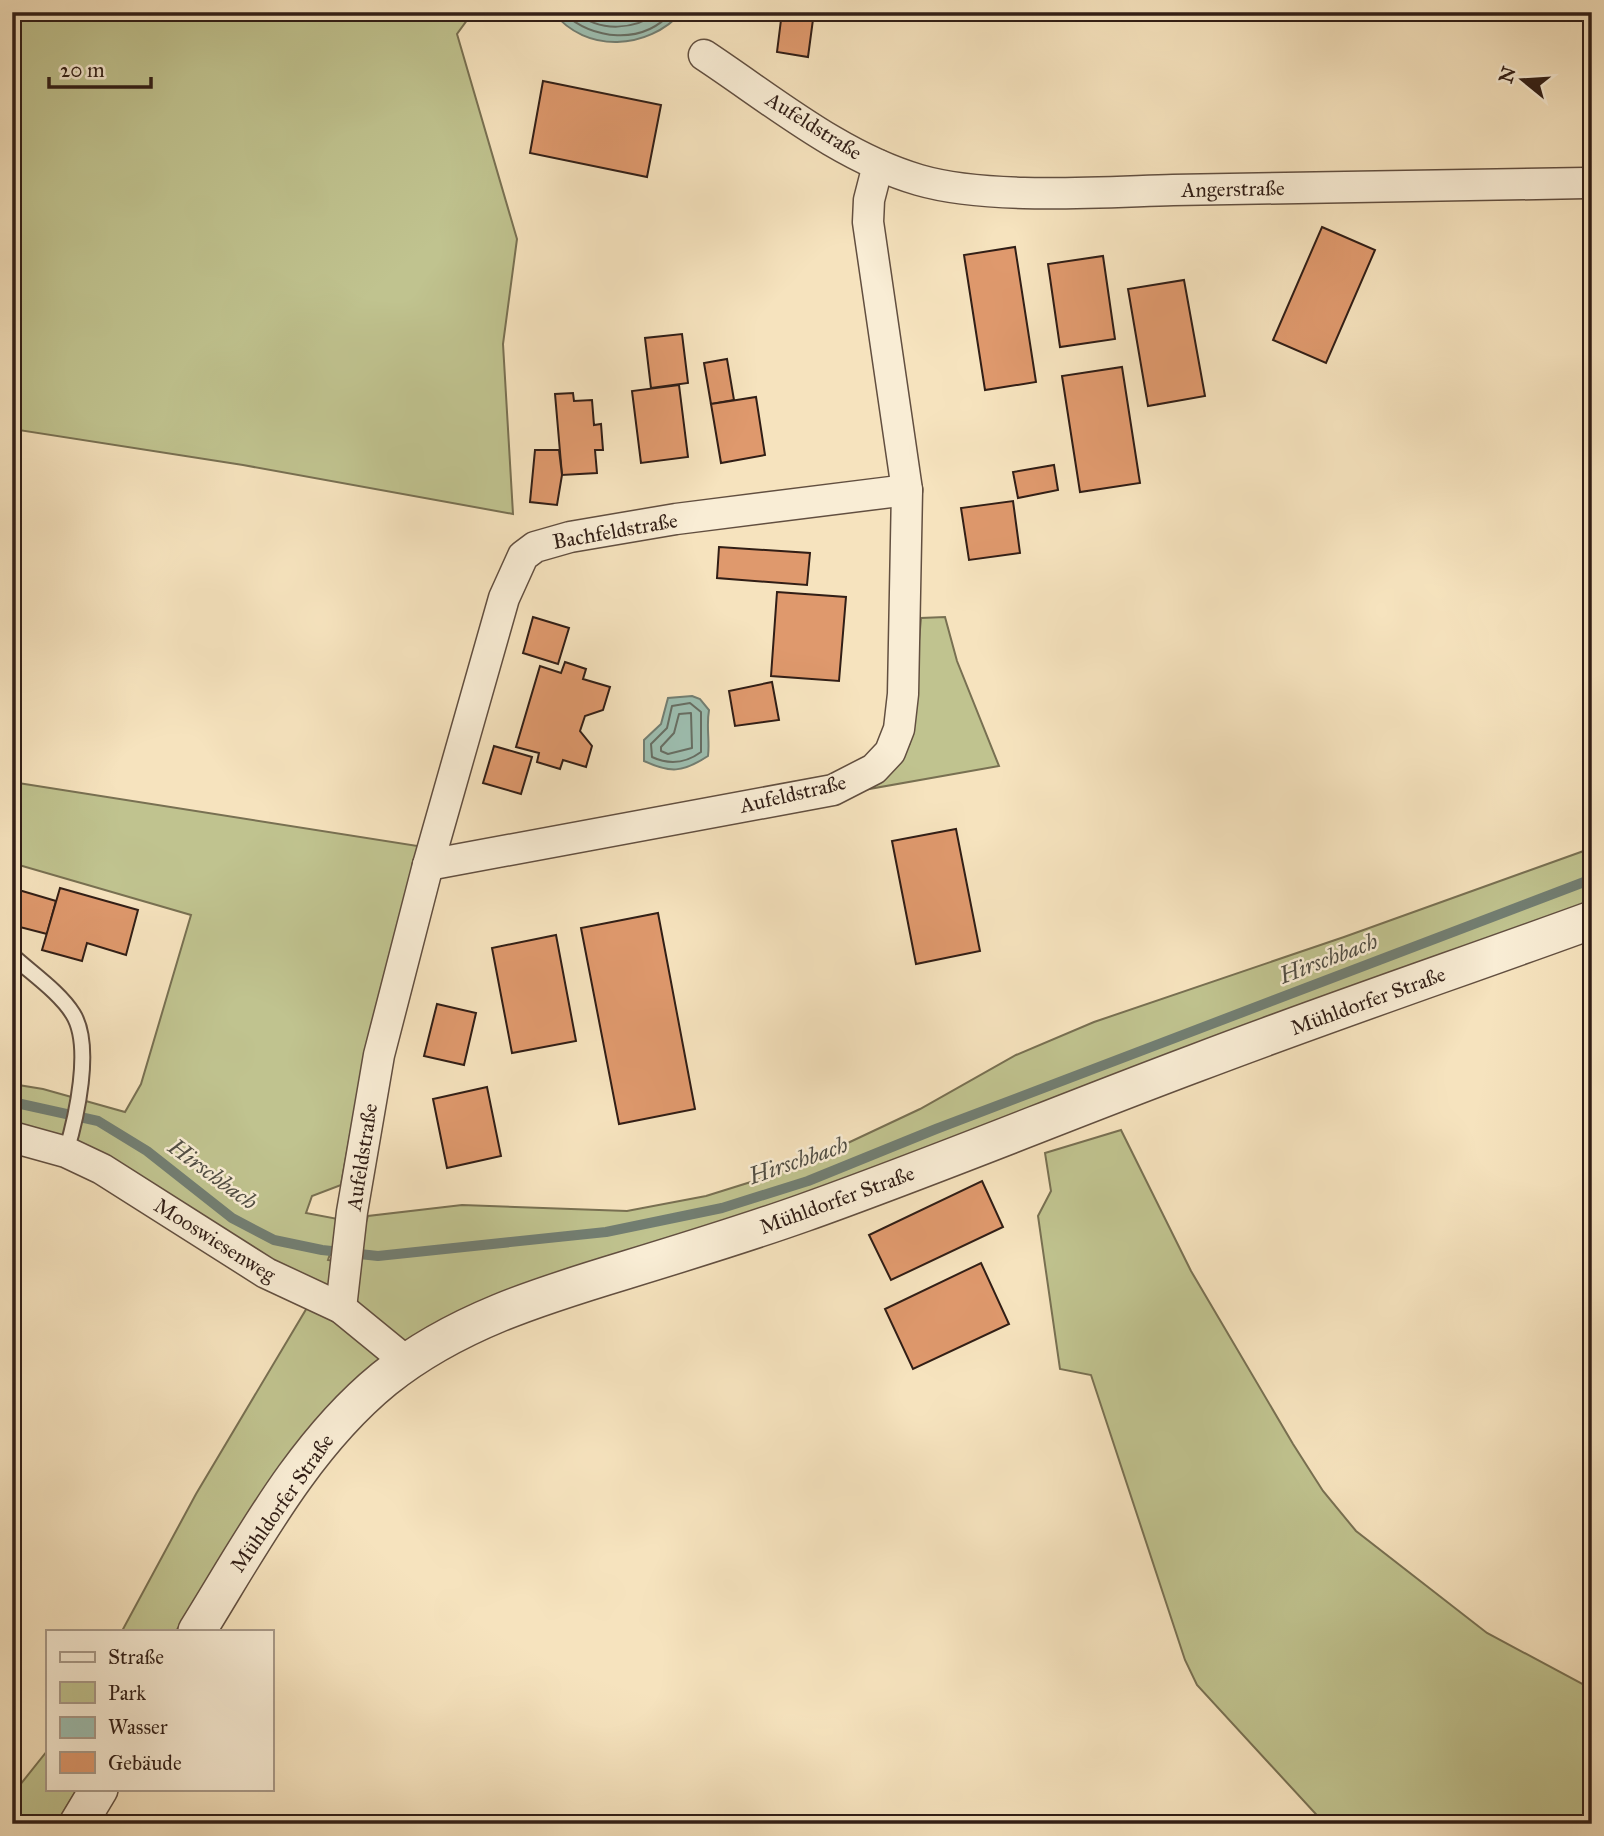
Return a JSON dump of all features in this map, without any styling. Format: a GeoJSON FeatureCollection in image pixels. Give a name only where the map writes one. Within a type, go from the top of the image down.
{"type":"FeatureCollection","features":[{"type":"Feature","properties":{"kind":"street","name":"Aufeldstraße"},"geometry":{"type":"LineString","coordinates":[[341,1308],[344,1269],[379,1055],[428,866],[833,790],[874,769],[890,752],[899,729],[903,694],[906,490],[869,222],[869,200],[878,165],[841,146],[704,55]]}},
{"type":"Feature","properties":{"kind":"street","name":"Angerstraße"},"geometry":{"type":"LineString","coordinates":[[878,165],[920,181],[955,186],[1067,192],[1592,183]]}},
{"type":"Feature","properties":{"kind":"street","name":"Bachfeldstraße"},"geometry":{"type":"LineString","coordinates":[[428,866],[504,598],[523,556],[535,547],[570,537],[676,519],[906,490]]}},
{"type":"Feature","properties":{"kind":"street","name":"Mühldorfer Straße"},"geometry":{"type":"LineString","coordinates":[[198,1630],[305,1464],[357,1404],[407,1362],[447,1337],[526,1301],[735,1237],[853,1195],[1200,1061],[1592,920]]}},
{"type":"Feature","properties":{"kind":"street","name":"Mooswiesenweg"},"geometry":{"type":"LineString","coordinates":[[12,1137],[69,1140],[102,1169],[266,1273],[341,1308],[407,1362]]}},
{"type":"Feature","properties":{"kind":"street"},"geometry":{"type":"LineString","coordinates":[[78,1824],[98,1790]]}},
{"type":"Feature","properties":{"kind":"lane"},"geometry":{"type":"LineString","coordinates":[[15,958],[75,1017],[81,1062],[78,1096],[69,1140]]}},
{"type":"Feature","properties":{"kind":"green space"},"geometry":{"type":"Polygon","coordinates":[[[12,12],[473,12],[457,34],[517,239],[503,344],[513,514],[243,465],[12,429],[12,12]]]}},
{"type":"Feature","properties":{"kind":"green space"},"geometry":{"type":"Polygon","coordinates":[[[945,617],[957,661],[999,766],[869,789],[900,763],[910,743],[921,618],[945,617]]]}},
{"type":"Feature","properties":{"kind":"green space"},"geometry":{"type":"Polygon","coordinates":[[[12,782],[424,847],[365,1052],[341,1185],[312,1196],[306,1213],[338,1219],[337,1234],[328,1260],[357,1265],[361,1237],[368,1216],[462,1205],[627,1211],[706,1196],[770,1176],[920,1109],[1016,1055],[1094,1022],[1344,937],[1592,848],[1592,904],[935,1150],[433,1327],[375,1362],[314,1423],[177,1630],[123,1630],[196,1494],[308,1306],[12,1126],[12,1084],[43,1089],[125,1112],[141,1084],[191,915],[12,863],[12,782]]]}},
{"type":"Feature","properties":{"kind":"green space"},"geometry":{"type":"Polygon","coordinates":[[[1121,1130],[1191,1271],[1293,1444],[1323,1491],[1356,1531],[1487,1633],[1592,1689],[1592,1824],[1325,1824],[1197,1685],[1185,1660],[1091,1375],[1060,1369],[1038,1216],[1051,1191],[1045,1153],[1121,1130]]]}},
{"type":"Feature","properties":{"kind":"green space"},"geometry":{"type":"Polygon","coordinates":[[[46,1752],[46,1790],[76,1790],[56,1824],[12,1824],[12,1795],[46,1752]]]}},
{"type":"Feature","properties":{"kind":"water"},"geometry":{"type":"Polygon","coordinates":[[[553,12],[682,12],[668,25],[652,34],[617,42],[582,35],[567,26],[553,12]]]}},
{"type":"Feature","properties":{"kind":"water"},"geometry":{"type":"Polygon","coordinates":[[[692,696],[700,699],[709,710],[708,756],[691,766],[676,769],[661,768],[644,761],[644,740],[661,724],[668,698],[692,696]]]}},
{"type":"Feature","properties":{"kind":"building"},"geometry":{"type":"Polygon","coordinates":[[[782,12],[814,12],[808,57],[777,52],[782,12]]]}},
{"type":"Feature","properties":{"kind":"building"},"geometry":{"type":"Polygon","coordinates":[[[543,81],[661,105],[647,177],[530,153],[543,81]]]}},
{"type":"Feature","properties":{"kind":"building"},"geometry":{"type":"Polygon","coordinates":[[[1322,227],[1375,250],[1326,363],[1273,340],[1322,227]]]}},
{"type":"Feature","properties":{"kind":"building"},"geometry":{"type":"Polygon","coordinates":[[[1015,247],[1036,382],[985,390],[964,255],[1015,247]]]}},
{"type":"Feature","properties":{"kind":"building"},"geometry":{"type":"Polygon","coordinates":[[[1103,256],[1115,339],[1060,347],[1048,264],[1103,256]]]}},
{"type":"Feature","properties":{"kind":"building"},"geometry":{"type":"Polygon","coordinates":[[[1184,280],[1205,396],[1148,406],[1128,289],[1184,280]]]}},
{"type":"Feature","properties":{"kind":"building"},"geometry":{"type":"Polygon","coordinates":[[[682,334],[688,383],[651,388],[645,338],[682,334]]]}},
{"type":"Feature","properties":{"kind":"building"},"geometry":{"type":"Polygon","coordinates":[[[727,359],[734,400],[711,404],[704,363],[727,359]]]}},
{"type":"Feature","properties":{"kind":"building"},"geometry":{"type":"Polygon","coordinates":[[[1122,367],[1140,483],[1080,492],[1062,376],[1122,367]]]}},
{"type":"Feature","properties":{"kind":"building"},"geometry":{"type":"Polygon","coordinates":[[[679,385],[688,457],[641,463],[632,391],[679,385]]]}},
{"type":"Feature","properties":{"kind":"building"},"geometry":{"type":"Polygon","coordinates":[[[573,393],[574,401],[592,400],[594,425],[601,424],[603,450],[595,450],[597,473],[562,475],[555,394],[573,393]]]}},
{"type":"Feature","properties":{"kind":"building"},"geometry":{"type":"Polygon","coordinates":[[[756,397],[765,455],[721,463],[711,404],[756,397]]]}},
{"type":"Feature","properties":{"kind":"building"},"geometry":{"type":"Polygon","coordinates":[[[535,450],[559,450],[562,475],[557,505],[530,502],[535,450]]]}},
{"type":"Feature","properties":{"kind":"building"},"geometry":{"type":"Polygon","coordinates":[[[1054,465],[1058,490],[1018,498],[1013,472],[1054,465]]]}},
{"type":"Feature","properties":{"kind":"building"},"geometry":{"type":"Polygon","coordinates":[[[1013,501],[1020,553],[969,560],[961,508],[1013,501]]]}},
{"type":"Feature","properties":{"kind":"building"},"geometry":{"type":"Polygon","coordinates":[[[719,547],[810,553],[807,585],[717,578],[719,547]]]}},
{"type":"Feature","properties":{"kind":"building"},"geometry":{"type":"Polygon","coordinates":[[[777,592],[846,597],[839,681],[771,676],[777,592]]]}},
{"type":"Feature","properties":{"kind":"building"},"geometry":{"type":"Polygon","coordinates":[[[533,617],[569,628],[558,664],[523,653],[533,617]]]}},
{"type":"Feature","properties":{"kind":"building"},"geometry":{"type":"Polygon","coordinates":[[[565,662],[586,669],[583,679],[610,687],[603,710],[585,716],[580,731],[592,746],[586,767],[563,760],[560,769],[537,762],[539,753],[516,747],[540,666],[561,673],[565,662]]]}},
{"type":"Feature","properties":{"kind":"building"},"geometry":{"type":"Polygon","coordinates":[[[772,682],[779,720],[735,726],[729,691],[772,682]]]}},
{"type":"Feature","properties":{"kind":"building"},"geometry":{"type":"Polygon","coordinates":[[[494,746],[532,757],[521,794],[483,783],[494,746]]]}},
{"type":"Feature","properties":{"kind":"building"},"geometry":{"type":"Polygon","coordinates":[[[956,829],[980,951],[916,964],[892,841],[956,829]]]}},
{"type":"Feature","properties":{"kind":"building"},"geometry":{"type":"Polygon","coordinates":[[[12,888],[56,901],[47,934],[12,925],[12,888]]]}},
{"type":"Feature","properties":{"kind":"building"},"geometry":{"type":"Polygon","coordinates":[[[60,888],[138,910],[126,955],[87,943],[82,961],[42,950],[60,888]]]}},
{"type":"Feature","properties":{"kind":"building"},"geometry":{"type":"Polygon","coordinates":[[[658,913],[695,1109],[619,1124],[581,928],[658,913]]]}},
{"type":"Feature","properties":{"kind":"building"},"geometry":{"type":"Polygon","coordinates":[[[556,935],[576,1041],[512,1053],[492,948],[556,935]]]}},
{"type":"Feature","properties":{"kind":"building"},"geometry":{"type":"Polygon","coordinates":[[[437,1004],[476,1013],[464,1065],[424,1056],[437,1004]]]}},
{"type":"Feature","properties":{"kind":"building"},"geometry":{"type":"Polygon","coordinates":[[[487,1087],[501,1156],[447,1168],[433,1099],[487,1087]]]}},
{"type":"Feature","properties":{"kind":"building"},"geometry":{"type":"Polygon","coordinates":[[[982,1181],[1003,1227],[891,1280],[869,1235],[982,1181]]]}},
{"type":"Feature","properties":{"kind":"building"},"geometry":{"type":"Polygon","coordinates":[[[981,1263],[1009,1324],[913,1369],[885,1309],[981,1263]]]}},
{"type":"Feature","properties":{"kind":"waterway","name":"Hirschbach"},"geometry":{"type":"LineString","coordinates":[[12,1102],[98,1121],[147,1151],[232,1218],[274,1240],[322,1250],[378,1256],[606,1232],[722,1208],[808,1181],[936,1129],[1592,879]]}}]}
